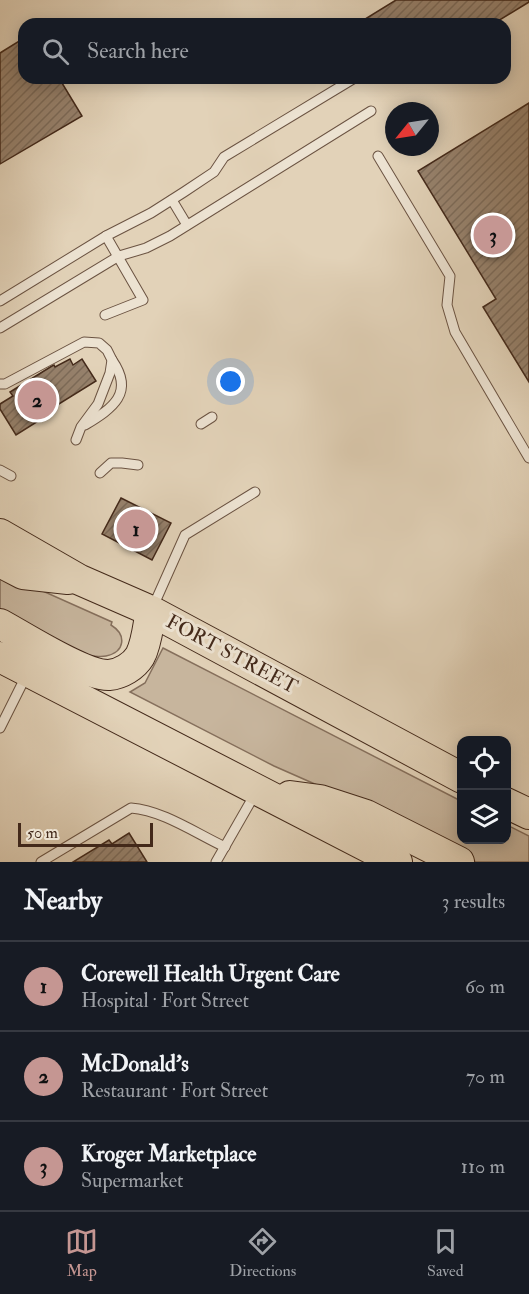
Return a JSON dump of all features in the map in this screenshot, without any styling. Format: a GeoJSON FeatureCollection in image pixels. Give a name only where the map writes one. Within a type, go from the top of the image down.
{"type":"FeatureCollection","features":[{"type":"Feature","properties":{"kind":"main road","name":"FORT STREET"},"geometry":{"type":"LineString","coordinates":[[0,534],[80,580],[151,611],[457,775]]}},
{"type":"Feature","properties":{"kind":"main road"},"geometry":{"type":"LineString","coordinates":[[0,562],[23,573],[80,580]]}},
{"type":"Feature","properties":{"kind":"main road"},"geometry":{"type":"LineString","coordinates":[[0,624],[69,662],[97,674],[110,675],[131,666],[139,658],[151,611]]}},
{"type":"Feature","properties":{"kind":"main road"},"geometry":{"type":"LineString","coordinates":[[0,657],[397,862]]}},
{"type":"Feature","properties":{"kind":"main road"},"geometry":{"type":"LineString","coordinates":[[260,791],[320,800],[366,815],[459,862]]}},
{"type":"Feature","properties":{"kind":"main road"},"geometry":{"type":"LineString","coordinates":[[511,804],[529,814]]}},
{"type":"Feature","properties":{"kind":"lane"},"geometry":{"type":"LineString","coordinates":[[0,300],[106,236],[172,200],[214,172],[224,157],[345,84]]}},
{"type":"Feature","properties":{"kind":"lane"},"geometry":{"type":"LineString","coordinates":[[0,328],[119,256],[146,248],[187,225],[371,111]]}},
{"type":"Feature","properties":{"kind":"lane"},"geometry":{"type":"LineString","coordinates":[[378,156],[450,276],[447,305],[455,332],[529,458]]}},
{"type":"Feature","properties":{"kind":"lane"},"geometry":{"type":"LineString","coordinates":[[172,200],[187,225]]}},
{"type":"Feature","properties":{"kind":"lane"},"geometry":{"type":"LineString","coordinates":[[105,315],[143,300],[106,236]]}},
{"type":"Feature","properties":{"kind":"lane"},"geometry":{"type":"LineString","coordinates":[[0,384],[5,384],[84,342],[99,343],[107,350],[122,378],[121,390],[117,402],[108,411],[81,427]]}},
{"type":"Feature","properties":{"kind":"lane"},"geometry":{"type":"LineString","coordinates":[[76,441],[81,427],[98,404],[110,373],[112,360]]}},
{"type":"Feature","properties":{"kind":"lane"},"geometry":{"type":"LineString","coordinates":[[201,424],[212,417]]}},
{"type":"Feature","properties":{"kind":"lane"},"geometry":{"type":"LineString","coordinates":[[100,473],[111,463],[138,465]]}},
{"type":"Feature","properties":{"kind":"lane"},"geometry":{"type":"LineString","coordinates":[[0,470],[11,476]]}},
{"type":"Feature","properties":{"kind":"lane"},"geometry":{"type":"LineString","coordinates":[[151,611],[185,535],[255,492]]}},
{"type":"Feature","properties":{"kind":"lane"},"geometry":{"type":"LineString","coordinates":[[0,728],[28,672]]}},
{"type":"Feature","properties":{"kind":"lane"},"geometry":{"type":"LineString","coordinates":[[216,862],[260,791]]}},
{"type":"Feature","properties":{"kind":"lane"},"geometry":{"type":"LineString","coordinates":[[41,862],[131,808],[156,814],[225,847]]}},
{"type":"Feature","properties":{"kind":"shaded area"},"geometry":{"type":"Polygon","coordinates":[[[0,572],[112,622],[111,625],[120,634],[122,643],[120,647],[106,656],[91,656],[0,615],[0,572]]]}},
{"type":"Feature","properties":{"kind":"shaded area"},"geometry":{"type":"Polygon","coordinates":[[[163,648],[457,799],[457,844],[511,844],[511,827],[529,836],[529,862],[476,862],[376,811],[274,766],[130,692],[145,683],[163,648]]]}},
{"type":"Feature","properties":{"kind":"building"},"geometry":{"type":"Polygon","coordinates":[[[396,0],[529,0],[503,18],[367,18],[396,0]]]}},
{"type":"Feature","properties":{"kind":"building"},"geometry":{"type":"Polygon","coordinates":[[[18,42],[18,84],[63,84],[82,116],[0,164],[0,53],[18,42]]]}},
{"type":"Feature","properties":{"kind":"building"},"geometry":{"type":"Polygon","coordinates":[[[529,103],[529,382],[483,307],[496,299],[418,171],[529,103]]]}},
{"type":"Feature","properties":{"kind":"building"},"geometry":{"type":"Polygon","coordinates":[[[70,359],[73,365],[82,359],[96,381],[41,415],[43,418],[16,435],[0,409],[0,404],[13,396],[10,392],[52,366],[55,367],[70,359]]]}},
{"type":"Feature","properties":{"kind":"building"},"geometry":{"type":"Polygon","coordinates":[[[121,498],[171,523],[152,560],[102,534],[121,498]]]}},
{"type":"Feature","properties":{"kind":"building"},"geometry":{"type":"Polygon","coordinates":[[[129,833],[147,862],[73,862],[109,840],[112,844],[129,833]]]}},
{"type":"Feature","properties":{"kind":"place","name":"Kroger Marketplace"},"geometry":{"type":"Point","coordinates":[493,235]}},
{"type":"Feature","properties":{"kind":"place","name":"McDonald's"},"geometry":{"type":"Point","coordinates":[37,400]}},
{"type":"Feature","properties":{"kind":"place","name":"Corewell Health Urgent Care"},"geometry":{"type":"Point","coordinates":[136,529]}}]}
